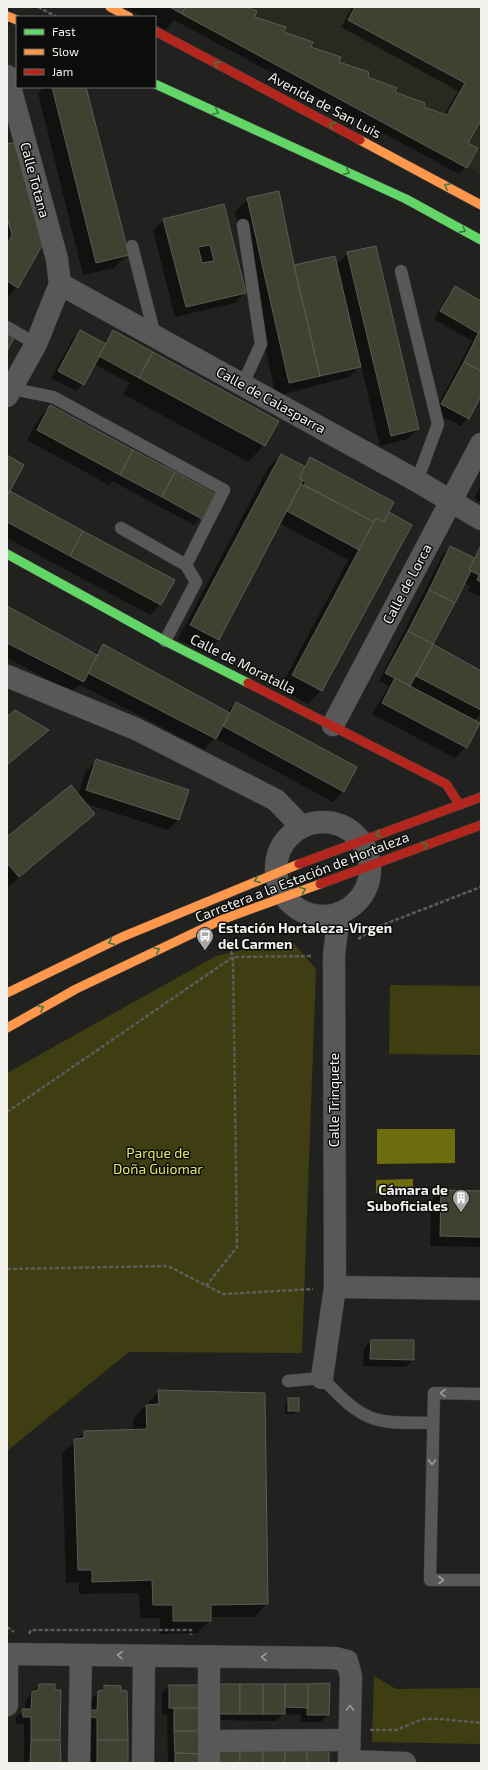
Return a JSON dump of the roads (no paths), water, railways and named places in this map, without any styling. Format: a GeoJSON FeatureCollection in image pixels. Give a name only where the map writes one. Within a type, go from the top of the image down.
{"type":"FeatureCollection","features":[{"type":"Feature","properties":{"kind":"street"},"geometry":{"type":"LineString","coordinates":[[110,7],[127,16]]}},
{"type":"Feature","properties":{"kind":"street","name":"Avenida de San Luis"},"geometry":{"type":"LineString","coordinates":[[156,32],[481,205]]}},
{"type":"Feature","properties":{"kind":"street","name":"Calle Totana"},"geometry":{"type":"LineString","coordinates":[[7,76],[57,259],[60,284]]}},
{"type":"Feature","properties":{"kind":"street"},"geometry":{"type":"LineString","coordinates":[[156,84],[406,199],[481,240]]}},
{"type":"Feature","properties":{"kind":"street"},"geometry":{"type":"LineString","coordinates":[[8,391],[36,344],[60,284]]}},
{"type":"Feature","properties":{"kind":"street","name":"Calle de Calasparra"},"geometry":{"type":"LineString","coordinates":[[60,284],[417,481],[450,502],[481,519]]}},
{"type":"Feature","properties":{"kind":"street","name":"Calle de Lorca"},"geometry":{"type":"LineString","coordinates":[[333,725],[481,444]]}},
{"type":"Feature","properties":{"kind":"street","name":"Calle de Moratalla"},"geometry":{"type":"LineString","coordinates":[[7,554],[165,641],[333,725],[446,784],[460,805]]}},
{"type":"Feature","properties":{"kind":"street"},"geometry":{"type":"LineString","coordinates":[[7,676],[136,729],[276,800],[302,827]]}},
{"type":"Feature","properties":{"kind":"street","name":"Carretera a la Estación de Hortaleza"},"geometry":{"type":"LineString","coordinates":[[7,993],[67,961],[210,898],[360,840],[481,797]]}},
{"type":"Feature","properties":{"kind":"street"},"geometry":{"type":"LineString","coordinates":[[318,822],[334,823],[348,830],[360,840],[367,852],[370,866],[369,880],[363,894],[352,906],[339,913],[325,916],[310,914],[296,908],[286,897],[279,886],[276,872],[277,858],[282,845],[291,835],[302,827],[318,822]]}},
{"type":"Feature","properties":{"kind":"street","name":"Carretera a la Estación de Hortaleza"},"geometry":{"type":"LineString","coordinates":[[7,1028],[76,988],[221,920],[481,825]]}},
{"type":"Feature","properties":{"kind":"street","name":"Calle Trinquete"},"geometry":{"type":"LineString","coordinates":[[322,1378],[335,1287],[334,955],[339,913]]}},
{"type":"Feature","properties":{"kind":"street"},"geometry":{"type":"LineString","coordinates":[[335,1287],[481,1289]]}},
{"type":"Feature","properties":{"kind":"street"},"geometry":{"type":"LineString","coordinates":[[7,1705],[7,1654],[335,1658],[347,1661],[351,1676],[349,1749]]}},
{"type":"Feature","properties":{"kind":"street"},"geometry":{"type":"LineString","coordinates":[[79,1763],[81,1655]]}},
{"type":"Feature","properties":{"kind":"street"},"geometry":{"type":"LineString","coordinates":[[143,1763],[144,1656]]}},
{"type":"Feature","properties":{"kind":"street"},"geometry":{"type":"LineString","coordinates":[[209,1657],[209,1763]]}},
{"type":"Feature","properties":{"kind":"street"},"geometry":{"type":"LineString","coordinates":[[210,1741],[349,1749],[406,1763]]}},
{"type":"Feature","properties":{"kind":"lane"},"geometry":{"type":"LineString","coordinates":[[243,225],[261,344],[243,384]]}},
{"type":"Feature","properties":{"kind":"lane"},"geometry":{"type":"LineString","coordinates":[[132,246],[155,336]]}},
{"type":"Feature","properties":{"kind":"lane"},"geometry":{"type":"LineString","coordinates":[[402,271],[438,424],[417,481]]}},
{"type":"Feature","properties":{"kind":"lane"},"geometry":{"type":"LineString","coordinates":[[7,327],[36,344]]}},
{"type":"Feature","properties":{"kind":"lane"},"geometry":{"type":"LineString","coordinates":[[8,391],[53,397],[224,490],[186,565]]}},
{"type":"Feature","properties":{"kind":"lane"},"geometry":{"type":"LineString","coordinates":[[121,528],[186,565],[196,582],[165,641]]}},
{"type":"Feature","properties":{"kind":"lane"},"geometry":{"type":"LineString","coordinates":[[288,1381],[322,1378],[346,1402],[367,1416],[383,1421],[433,1422]]}},
{"type":"Feature","properties":{"kind":"lane"},"geometry":{"type":"LineString","coordinates":[[481,1394],[434,1393],[430,1580],[481,1580]]}},
{"type":"Feature","properties":{"kind":"place","name":"Estación Hortaleza-Virgen del Carmen"},"geometry":{"type":"Point","coordinates":[205,951]}},
{"type":"Feature","properties":{"kind":"place","name":"Cámara de Suboficiales"},"geometry":{"type":"Point","coordinates":[461,1213]}},
{"type":"Feature","properties":{"kind":"park label","name":"Parque de Doña Guiomar"},"geometry":{"type":"Point","coordinates":[158,1162]}}]}
